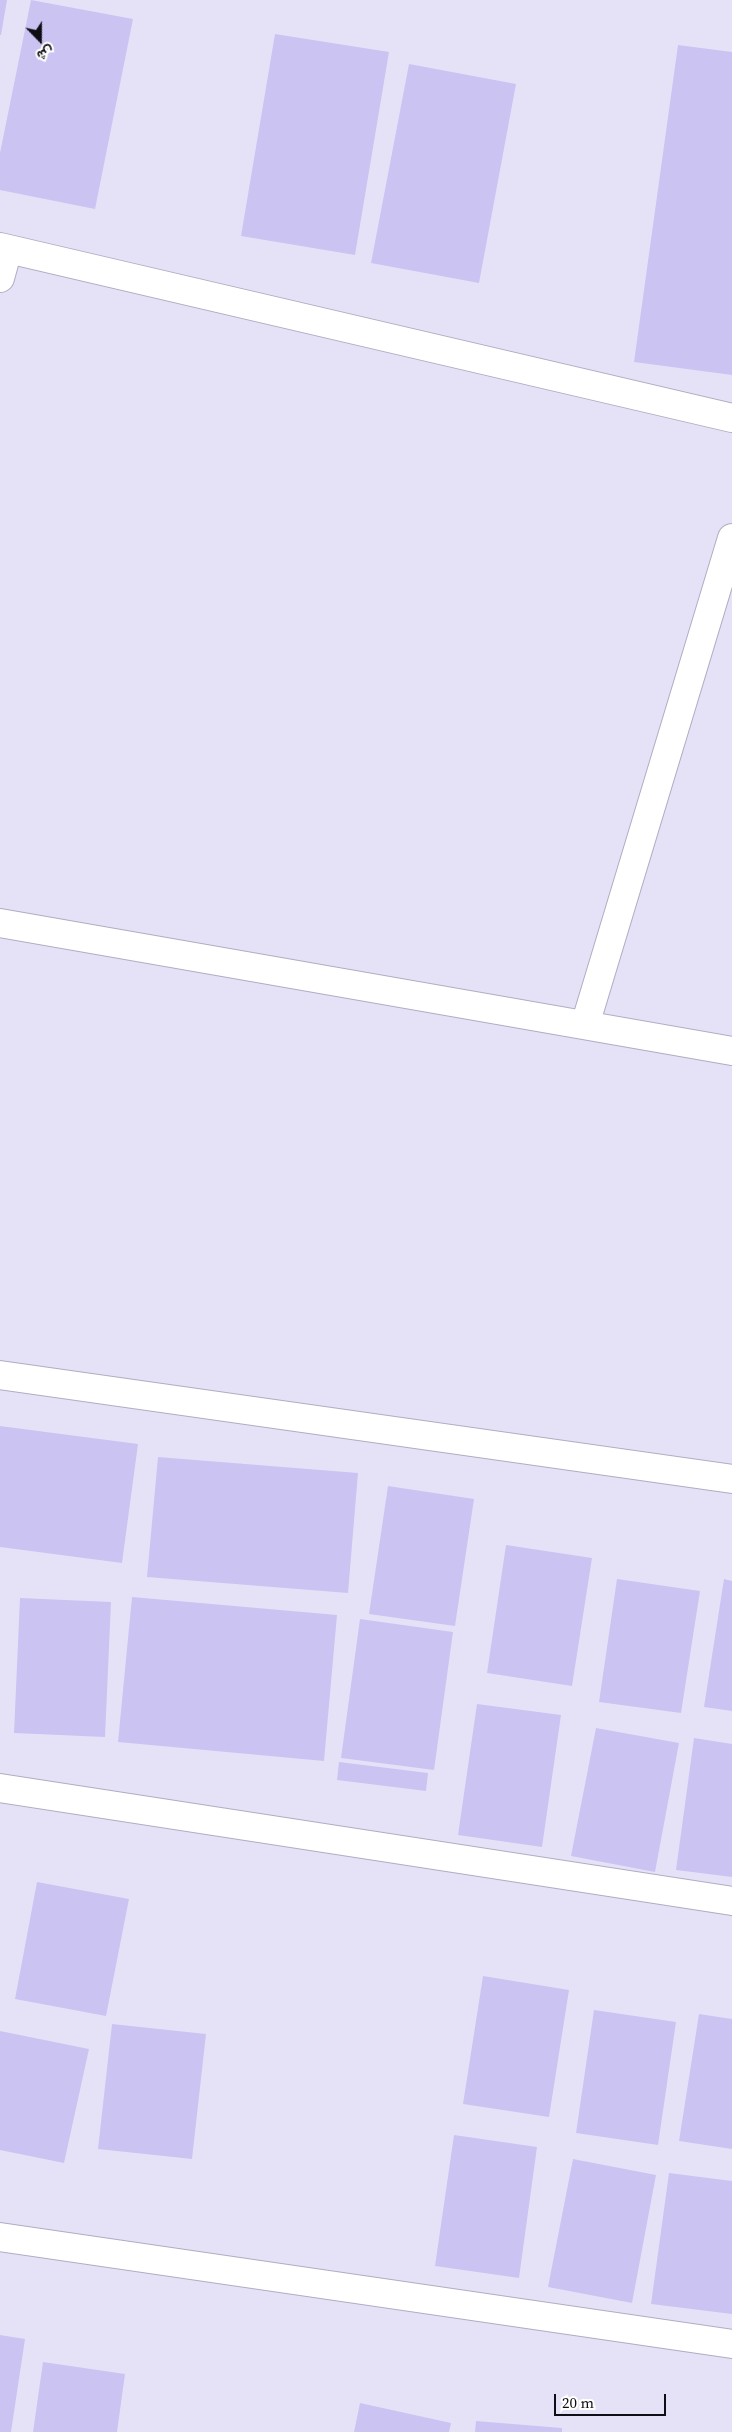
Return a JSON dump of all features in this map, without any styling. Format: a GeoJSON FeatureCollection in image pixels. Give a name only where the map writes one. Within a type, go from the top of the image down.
{"type":"FeatureCollection","features":[{"type":"Feature","properties":{"kind":"street"},"geometry":{"type":"LineString","coordinates":[[0,278],[4,248],[732,418]]}},
{"type":"Feature","properties":{"kind":"street"},"geometry":{"type":"LineString","coordinates":[[585,1025],[732,538]]}},
{"type":"Feature","properties":{"kind":"street"},"geometry":{"type":"LineString","coordinates":[[0,923],[732,1051]]}},
{"type":"Feature","properties":{"kind":"street"},"geometry":{"type":"LineString","coordinates":[[0,1375],[732,1479]]}},
{"type":"Feature","properties":{"kind":"street"},"geometry":{"type":"LineString","coordinates":[[0,1788],[732,1901]]}},
{"type":"Feature","properties":{"kind":"street"},"geometry":{"type":"LineString","coordinates":[[0,2237],[732,2344]]}},
{"type":"Feature","properties":{"kind":"building"},"geometry":{"type":"Polygon","coordinates":[[[0,0],[7,0],[1,35],[0,35],[0,0]]]}},
{"type":"Feature","properties":{"kind":"building"},"geometry":{"type":"Polygon","coordinates":[[[31,0],[133,19],[95,209],[0,190],[0,153],[31,0]]]}},
{"type":"Feature","properties":{"kind":"building"},"geometry":{"type":"Polygon","coordinates":[[[275,34],[389,52],[355,255],[241,236],[275,34]]]}},
{"type":"Feature","properties":{"kind":"building"},"geometry":{"type":"Polygon","coordinates":[[[678,45],[732,52],[732,375],[634,362],[678,45]]]}},
{"type":"Feature","properties":{"kind":"building"},"geometry":{"type":"Polygon","coordinates":[[[409,64],[516,84],[479,283],[371,263],[409,64]]]}},
{"type":"Feature","properties":{"kind":"building"},"geometry":{"type":"Polygon","coordinates":[[[0,1426],[138,1444],[122,1563],[0,1547],[0,1426]]]}},
{"type":"Feature","properties":{"kind":"building"},"geometry":{"type":"Polygon","coordinates":[[[158,1457],[358,1473],[348,1593],[147,1577],[158,1457]]]}},
{"type":"Feature","properties":{"kind":"building"},"geometry":{"type":"Polygon","coordinates":[[[388,1486],[474,1499],[455,1626],[369,1614],[388,1486]]]}},
{"type":"Feature","properties":{"kind":"building"},"geometry":{"type":"Polygon","coordinates":[[[506,1545],[592,1558],[572,1686],[487,1673],[506,1545]]]}},
{"type":"Feature","properties":{"kind":"building"},"geometry":{"type":"Polygon","coordinates":[[[617,1579],[700,1591],[681,1713],[599,1702],[617,1579]]]}},
{"type":"Feature","properties":{"kind":"building"},"geometry":{"type":"Polygon","coordinates":[[[724,1579],[732,1581],[732,1711],[704,1707],[724,1579]]]}},
{"type":"Feature","properties":{"kind":"building"},"geometry":{"type":"Polygon","coordinates":[[[132,1597],[337,1615],[324,1761],[118,1742],[132,1597]]]}},
{"type":"Feature","properties":{"kind":"building"},"geometry":{"type":"Polygon","coordinates":[[[20,1598],[111,1602],[105,1737],[14,1733],[20,1598]]]}},
{"type":"Feature","properties":{"kind":"building"},"geometry":{"type":"Polygon","coordinates":[[[360,1619],[453,1632],[434,1770],[341,1758],[360,1619]]]}},
{"type":"Feature","properties":{"kind":"building"},"geometry":{"type":"Polygon","coordinates":[[[477,1704],[561,1715],[542,1847],[458,1835],[477,1704]]]}},
{"type":"Feature","properties":{"kind":"building"},"geometry":{"type":"Polygon","coordinates":[[[596,1728],[679,1743],[655,1872],[571,1856],[596,1728]]]}},
{"type":"Feature","properties":{"kind":"building"},"geometry":{"type":"Polygon","coordinates":[[[694,1738],[732,1744],[732,1877],[676,1870],[694,1738]]]}},
{"type":"Feature","properties":{"kind":"building"},"geometry":{"type":"Polygon","coordinates":[[[339,1762],[428,1773],[426,1791],[337,1780],[339,1762]]]}},
{"type":"Feature","properties":{"kind":"building"},"geometry":{"type":"Polygon","coordinates":[[[37,1882],[129,1899],[106,2016],[15,1999],[37,1882]]]}},
{"type":"Feature","properties":{"kind":"building"},"geometry":{"type":"Polygon","coordinates":[[[483,1976],[569,1990],[549,2117],[463,2104],[483,1976]]]}},
{"type":"Feature","properties":{"kind":"building"},"geometry":{"type":"Polygon","coordinates":[[[594,2010],[676,2022],[658,2145],[576,2133],[594,2010]]]}},
{"type":"Feature","properties":{"kind":"building"},"geometry":{"type":"Polygon","coordinates":[[[699,2014],[732,2019],[732,2149],[679,2141],[699,2014]]]}},
{"type":"Feature","properties":{"kind":"building"},"geometry":{"type":"Polygon","coordinates":[[[112,2024],[206,2034],[192,2159],[98,2149],[112,2024]]]}},
{"type":"Feature","properties":{"kind":"building"},"geometry":{"type":"Polygon","coordinates":[[[0,2031],[89,2049],[64,2163],[0,2150],[0,2031]]]}},
{"type":"Feature","properties":{"kind":"building"},"geometry":{"type":"Polygon","coordinates":[[[454,2135],[537,2147],[519,2278],[435,2266],[454,2135]]]}},
{"type":"Feature","properties":{"kind":"building"},"geometry":{"type":"Polygon","coordinates":[[[573,2159],[656,2175],[632,2303],[548,2287],[573,2159]]]}},
{"type":"Feature","properties":{"kind":"building"},"geometry":{"type":"Polygon","coordinates":[[[669,2173],[732,2181],[732,2314],[651,2304],[669,2173]]]}},
{"type":"Feature","properties":{"kind":"building"},"geometry":{"type":"Polygon","coordinates":[[[0,2335],[25,2339],[11,2432],[0,2432],[0,2335]]]}},
{"type":"Feature","properties":{"kind":"building"},"geometry":{"type":"Polygon","coordinates":[[[43,2362],[125,2374],[117,2432],[33,2432],[43,2362]]]}},
{"type":"Feature","properties":{"kind":"building"},"geometry":{"type":"Polygon","coordinates":[[[360,2403],[451,2423],[449,2432],[354,2432],[360,2403]]]}},
{"type":"Feature","properties":{"kind":"building"},"geometry":{"type":"Polygon","coordinates":[[[476,2421],[562,2428],[562,2432],[475,2432],[476,2421]]]}}]}
